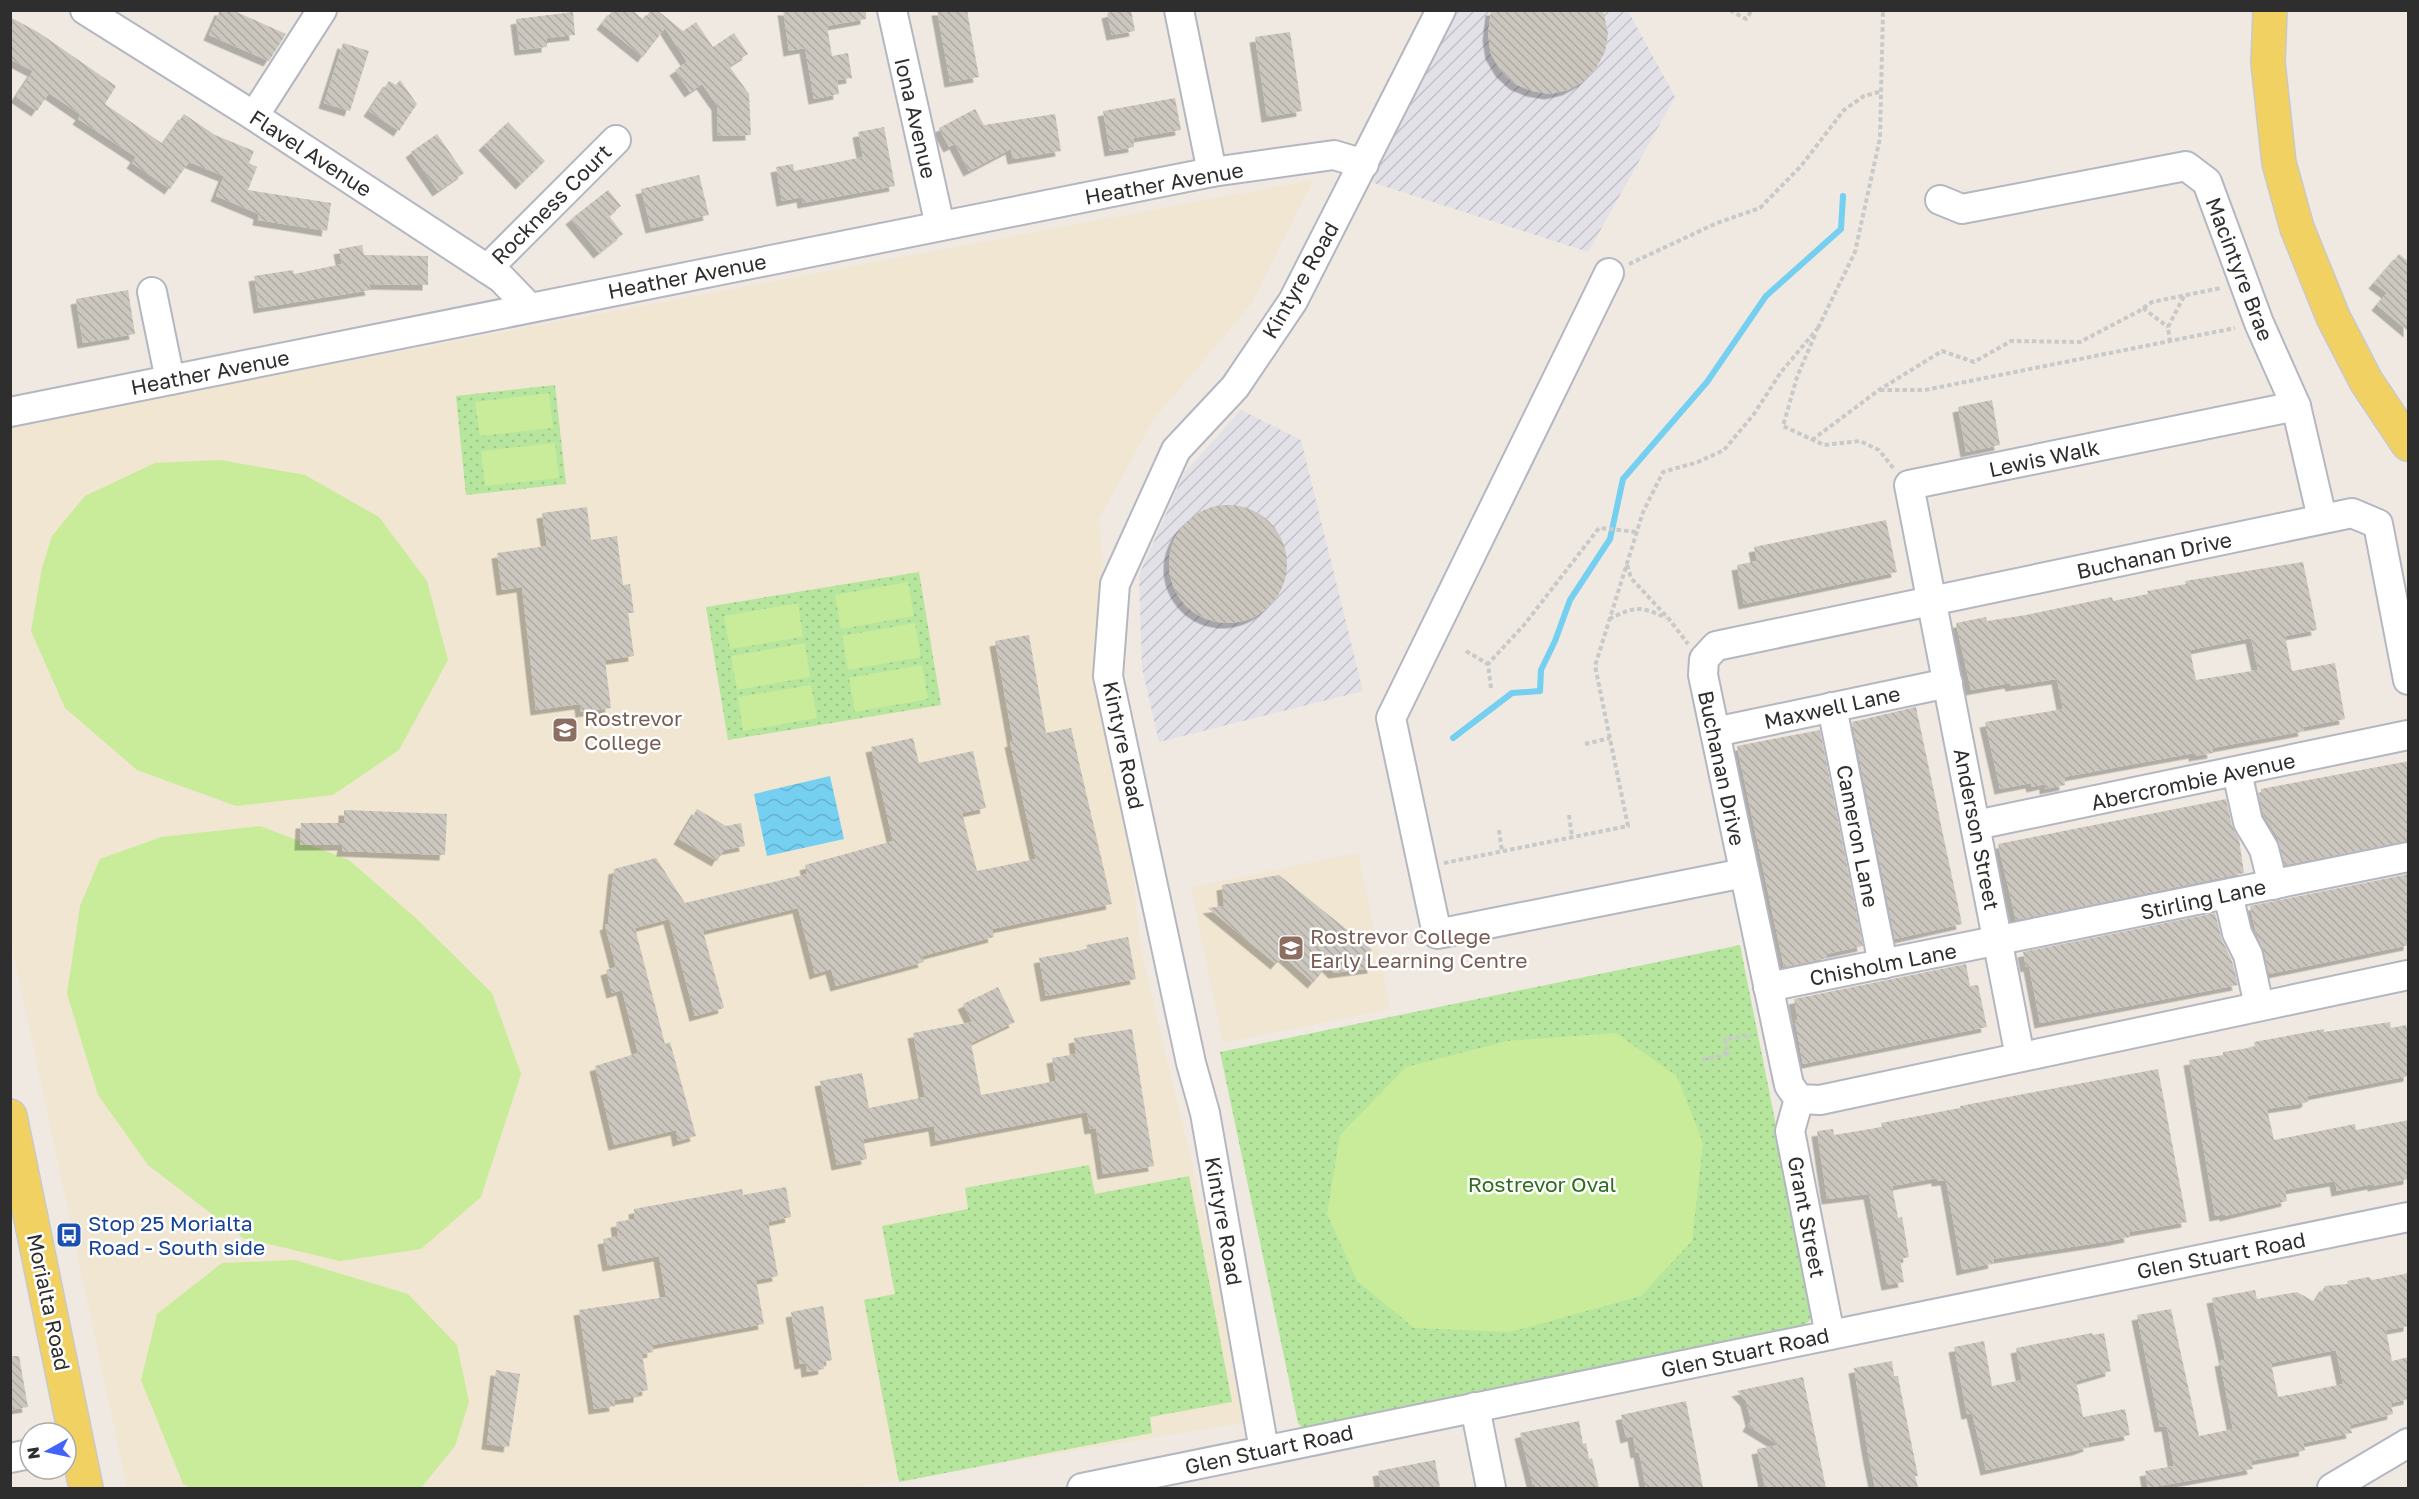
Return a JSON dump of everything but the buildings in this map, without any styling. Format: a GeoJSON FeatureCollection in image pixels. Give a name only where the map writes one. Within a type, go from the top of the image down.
{"type":"FeatureCollection","features":[{"type":"Feature","properties":{"kind":"main road"},"geometry":{"type":"LineString","coordinates":[[2270,10],[2268,63],[2278,152],[2297,228],[2332,317],[2366,381],[2409,444]]}},
{"type":"Feature","properties":{"kind":"main road","name":"Morialta Road"},"geometry":{"type":"LineString","coordinates":[[10,1116],[67,1421]]}},
{"type":"Feature","properties":{"kind":"main road","name":"Morialta Road"},"geometry":{"type":"LineString","coordinates":[[78,1463],[86,1488]]}},
{"type":"Feature","properties":{"kind":"street","name":"Flavel Avenue"},"geometry":{"type":"LineString","coordinates":[[85,10],[254,116],[501,278],[529,307]]}},
{"type":"Feature","properties":{"kind":"street"},"geometry":{"type":"LineString","coordinates":[[254,116],[322,10]]}},
{"type":"Feature","properties":{"kind":"street","name":"Iona Avenue"},"geometry":{"type":"LineString","coordinates":[[892,10],[940,226]]}},
{"type":"Feature","properties":{"kind":"street"},"geometry":{"type":"LineString","coordinates":[[1179,10],[1212,172]]}},
{"type":"Feature","properties":{"kind":"street","name":"Kintyre Road"},"geometry":{"type":"LineString","coordinates":[[1264,1450],[1205,1113],[1191,1063],[1108,675],[1115,584],[1176,450],[1235,387],[1293,301],[1441,10]]}},
{"type":"Feature","properties":{"kind":"street","name":"Rockness Court"},"geometry":{"type":"LineString","coordinates":[[487,269],[616,140]]}},
{"type":"Feature","properties":{"kind":"street","name":"Heather Avenue"},"geometry":{"type":"LineString","coordinates":[[10,412],[1212,172],[1334,155],[1364,164]]}},
{"type":"Feature","properties":{"kind":"street","name":"Macintyre Brae"},"geometry":{"type":"LineString","coordinates":[[1940,200],[1962,209],[2186,166],[2207,182],[2259,323],[2296,406],[2322,518]]}},
{"type":"Feature","properties":{"kind":"street"},"geometry":{"type":"LineString","coordinates":[[1609,273],[1391,718],[1437,934],[1744,873]]}},
{"type":"Feature","properties":{"kind":"street"},"geometry":{"type":"LineString","coordinates":[[152,292],[170,380]]}},
{"type":"Feature","properties":{"kind":"street","name":"Lewis Walk"},"geometry":{"type":"LineString","coordinates":[[1909,485],[2296,406]]}},
{"type":"Feature","properties":{"kind":"street"},"geometry":{"type":"LineString","coordinates":[[1909,485],[1932,601]]}},
{"type":"Feature","properties":{"kind":"street","name":"Buchanan Drive"},"geometry":{"type":"LineString","coordinates":[[1799,1099],[1789,1085],[1702,675],[1704,659],[1716,646],[2352,513],[2378,524],[2409,680]]}},
{"type":"Feature","properties":{"kind":"street","name":"Anderson Street"},"geometry":{"type":"LineString","coordinates":[[1932,601],[2020,1057]]}},
{"type":"Feature","properties":{"kind":"street","name":"Maxwell Lane"},"geometry":{"type":"LineString","coordinates":[[1715,732],[1948,682]]}},
{"type":"Feature","properties":{"kind":"street","name":"Cameron Lane"},"geometry":{"type":"LineString","coordinates":[[1832,707],[1883,964]]}},
{"type":"Feature","properties":{"kind":"street","name":"Abercrombie Avenue"},"geometry":{"type":"LineString","coordinates":[[1976,825],[2409,735]]}},
{"type":"Feature","properties":{"kind":"street"},"geometry":{"type":"LineString","coordinates":[[2237,772],[2248,822],[2264,849],[2273,885]]}},
{"type":"Feature","properties":{"kind":"street","name":"Stirling Lane"},"geometry":{"type":"LineString","coordinates":[[1998,942],[2409,857]]}},
{"type":"Feature","properties":{"kind":"street"},"geometry":{"type":"LineString","coordinates":[[2228,894],[2237,933],[2248,955],[2259,1006]]}},
{"type":"Feature","properties":{"kind":"street","name":"Chisholm Lane"},"geometry":{"type":"LineString","coordinates":[[1768,987],[1998,942]]}},
{"type":"Feature","properties":{"kind":"street"},"geometry":{"type":"LineString","coordinates":[[1799,1099],[1820,1100],[2409,975]]}},
{"type":"Feature","properties":{"kind":"street","name":"Grant Street"},"geometry":{"type":"LineString","coordinates":[[1799,1099],[1790,1131],[1830,1335]]}},
{"type":"Feature","properties":{"kind":"street","name":"Glen Stuart Road"},"geometry":{"type":"LineString","coordinates":[[1082,1488],[2409,1217]]}},
{"type":"Feature","properties":{"kind":"street"},"geometry":{"type":"LineString","coordinates":[[1475,1407],[1491,1488]]}},
{"type":"Feature","properties":{"kind":"street"},"geometry":{"type":"LineString","coordinates":[[2332,1488],[2409,1443]]}},
{"type":"Feature","properties":{"kind":"path"},"geometry":{"type":"LineString","coordinates":[[1730,10],[1746,19],[1752,10]]}},
{"type":"Feature","properties":{"kind":"path"},"geometry":{"type":"LineString","coordinates":[[1883,10],[1881,138],[1855,252],[1797,377],[1784,426],[1824,445],[1860,441],[1879,450],[1909,485]]}},
{"type":"Feature","properties":{"kind":"path"},"geometry":{"type":"LineString","coordinates":[[1609,273],[1717,223],[1760,208],[1801,166],[1844,110],[1864,96],[1882,91]]}},
{"type":"Feature","properties":{"kind":"path"},"geometry":{"type":"LineString","coordinates":[[1812,440],[1879,390],[1941,351],[1974,362],[2011,341],[2080,342],[2152,302],[2245,283]]}},
{"type":"Feature","properties":{"kind":"path"},"geometry":{"type":"LineString","coordinates":[[2170,342],[2168,327],[2185,296]]}},
{"type":"Feature","properties":{"kind":"path"},"geometry":{"type":"LineString","coordinates":[[2144,308],[2168,327]]}},
{"type":"Feature","properties":{"kind":"path"},"geometry":{"type":"LineString","coordinates":[[1879,390],[1925,390],[2259,323]]}},
{"type":"Feature","properties":{"kind":"path"},"geometry":{"type":"LineString","coordinates":[[1442,863],[1628,826],[1595,666],[1643,512],[1663,472],[1698,462],[1724,450],[1754,414],[1781,372],[1818,328]]}},
{"type":"Feature","properties":{"kind":"path"},"geometry":{"type":"LineString","coordinates":[[1491,688],[1488,664],[1524,625],[1599,528],[1637,532]]}},
{"type":"Feature","properties":{"kind":"path"},"geometry":{"type":"LineString","coordinates":[[1627,564],[1631,578],[1669,619],[1688,645],[1704,659]]}},
{"type":"Feature","properties":{"kind":"path"},"geometry":{"type":"LineString","coordinates":[[1609,619],[1632,608],[1652,611],[1669,619]]}},
{"type":"Feature","properties":{"kind":"path"},"geometry":{"type":"LineString","coordinates":[[1466,651],[1488,664]]}},
{"type":"Feature","properties":{"kind":"path"},"geometry":{"type":"LineString","coordinates":[[1585,744],[1610,738]]}},
{"type":"Feature","properties":{"kind":"path"},"geometry":{"type":"LineString","coordinates":[[1569,815],[1572,837]]}},
{"type":"Feature","properties":{"kind":"path"},"geometry":{"type":"LineString","coordinates":[[1498,830],[1502,852]]}},
{"type":"Feature","properties":{"kind":"path"},"geometry":{"type":"LineString","coordinates":[[1702,1060],[1728,1054],[1725,1040],[1752,1035]]}},
{"type":"Feature","properties":{"kind":"shaded area"},"geometry":{"type":"Polygon","coordinates":[[[1458,11],[1628,11],[1675,97],[1588,252],[1371,182],[1458,11]]]}},
{"type":"Feature","properties":{"kind":"shaded area","name":"Rostrevor College"},"geometry":{"type":"Polygon","coordinates":[[[1313,180],[1252,303],[1153,420],[1099,519],[1140,946],[1253,1421],[851,1488],[127,1488],[11,942],[10,425],[1313,180]]]}},
{"type":"Feature","properties":{"kind":"shaded area"},"geometry":{"type":"Polygon","coordinates":[[[1241,410],[1301,440],[1363,691],[1159,742],[1142,668],[1139,575],[1184,473],[1241,410]]]}},
{"type":"Feature","properties":{"kind":"shaded area","name":"Rostrevor College Early Learning Centre"},"geometry":{"type":"Polygon","coordinates":[[[1358,853],[1390,1009],[1223,1043],[1191,887],[1358,853]]]}},
{"type":"Feature","properties":{"kind":"green space"},"geometry":{"type":"Polygon","coordinates":[[[555,385],[566,484],[466,495],[456,396],[555,385]]]}},
{"type":"Feature","properties":{"kind":"green space"},"geometry":{"type":"Polygon","coordinates":[[[549,393],[553,428],[480,436],[475,402],[549,393]]]}},
{"type":"Feature","properties":{"kind":"green space"},"geometry":{"type":"Polygon","coordinates":[[[555,443],[559,478],[485,486],[481,451],[555,443]]]}},
{"type":"Feature","properties":{"kind":"green space"},"geometry":{"type":"Polygon","coordinates":[[[220,460],[305,475],[379,517],[427,581],[448,660],[399,750],[333,795],[236,806],[137,770],[65,708],[31,631],[42,568],[52,536],[85,496],[155,463],[220,460]]]}},
{"type":"Feature","properties":{"kind":"green space"},"geometry":{"type":"Polygon","coordinates":[[[919,572],[941,705],[728,740],[706,607],[919,572]]]}},
{"type":"Feature","properties":{"kind":"green space"},"geometry":{"type":"Polygon","coordinates":[[[908,582],[914,616],[841,629],[835,595],[908,582]]]}},
{"type":"Feature","properties":{"kind":"green space"},"geometry":{"type":"Polygon","coordinates":[[[798,603],[803,637],[730,649],[724,616],[798,603]]]}},
{"type":"Feature","properties":{"kind":"green space"},"geometry":{"type":"Polygon","coordinates":[[[915,623],[921,657],[848,670],[842,636],[915,623]]]}},
{"type":"Feature","properties":{"kind":"green space"},"geometry":{"type":"Polygon","coordinates":[[[805,643],[810,677],[737,690],[731,656],[805,643]]]}},
{"type":"Feature","properties":{"kind":"green space"},"geometry":{"type":"Polygon","coordinates":[[[922,665],[928,699],[855,712],[849,678],[922,665]]]}},
{"type":"Feature","properties":{"kind":"green space"},"geometry":{"type":"Polygon","coordinates":[[[811,685],[817,718],[743,731],[738,697],[811,685]]]}},
{"type":"Feature","properties":{"kind":"green space"},"geometry":{"type":"Polygon","coordinates":[[[260,826],[349,860],[418,920],[492,993],[521,1074],[481,1197],[421,1249],[340,1261],[243,1238],[148,1165],[98,1095],[67,994],[80,906],[100,859],[161,837],[260,826]]]}},
{"type":"Feature","properties":{"kind":"green space","name":"Rostrevor Oval"},"geometry":{"type":"Polygon","coordinates":[[[1740,945],[1814,1316],[1800,1330],[1304,1430],[1298,1423],[1220,1052],[1740,945]]]}},
{"type":"Feature","properties":{"kind":"green space"},"geometry":{"type":"Polygon","coordinates":[[[1616,1033],[1677,1076],[1703,1143],[1692,1241],[1641,1296],[1510,1332],[1414,1328],[1357,1281],[1327,1214],[1340,1135],[1406,1067],[1507,1041],[1616,1033]]]}},
{"type":"Feature","properties":{"kind":"green space"},"geometry":{"type":"Polygon","coordinates":[[[1089,1165],[1095,1194],[1189,1176],[1232,1402],[1150,1417],[1152,1433],[899,1482],[864,1300],[895,1294],[882,1226],[968,1209],[965,1188],[1089,1165]]]}},
{"type":"Feature","properties":{"kind":"green space"},"geometry":{"type":"Polygon","coordinates":[[[295,1260],[408,1294],[457,1345],[469,1402],[455,1446],[421,1488],[191,1488],[183,1484],[141,1380],[157,1314],[222,1263],[295,1260]]]}},
{"type":"Feature","properties":{"kind":"water"},"geometry":{"type":"Polygon","coordinates":[[[830,776],[844,839],[767,856],[754,794],[830,776]]]}},
{"type":"Feature","properties":{"kind":"waterway"},"geometry":{"type":"LineString","coordinates":[[1453,738],[1512,693],[1540,691],[1541,670],[1555,641],[1570,600],[1610,539],[1623,479],[1707,382],[1766,296],[1841,229],[1843,196]]}},
{"type":"Feature","properties":{"kind":"place","name":"Rostrevor College"},"geometry":{"type":"Point","coordinates":[565,730]}},
{"type":"Feature","properties":{"kind":"place","name":"Rostrevor College Early Learning Centre"},"geometry":{"type":"Point","coordinates":[1291,948]}},
{"type":"Feature","properties":{"kind":"place","name":"Stop 25 Morialta Road - South side"},"geometry":{"type":"Point","coordinates":[69,1235]}}]}
